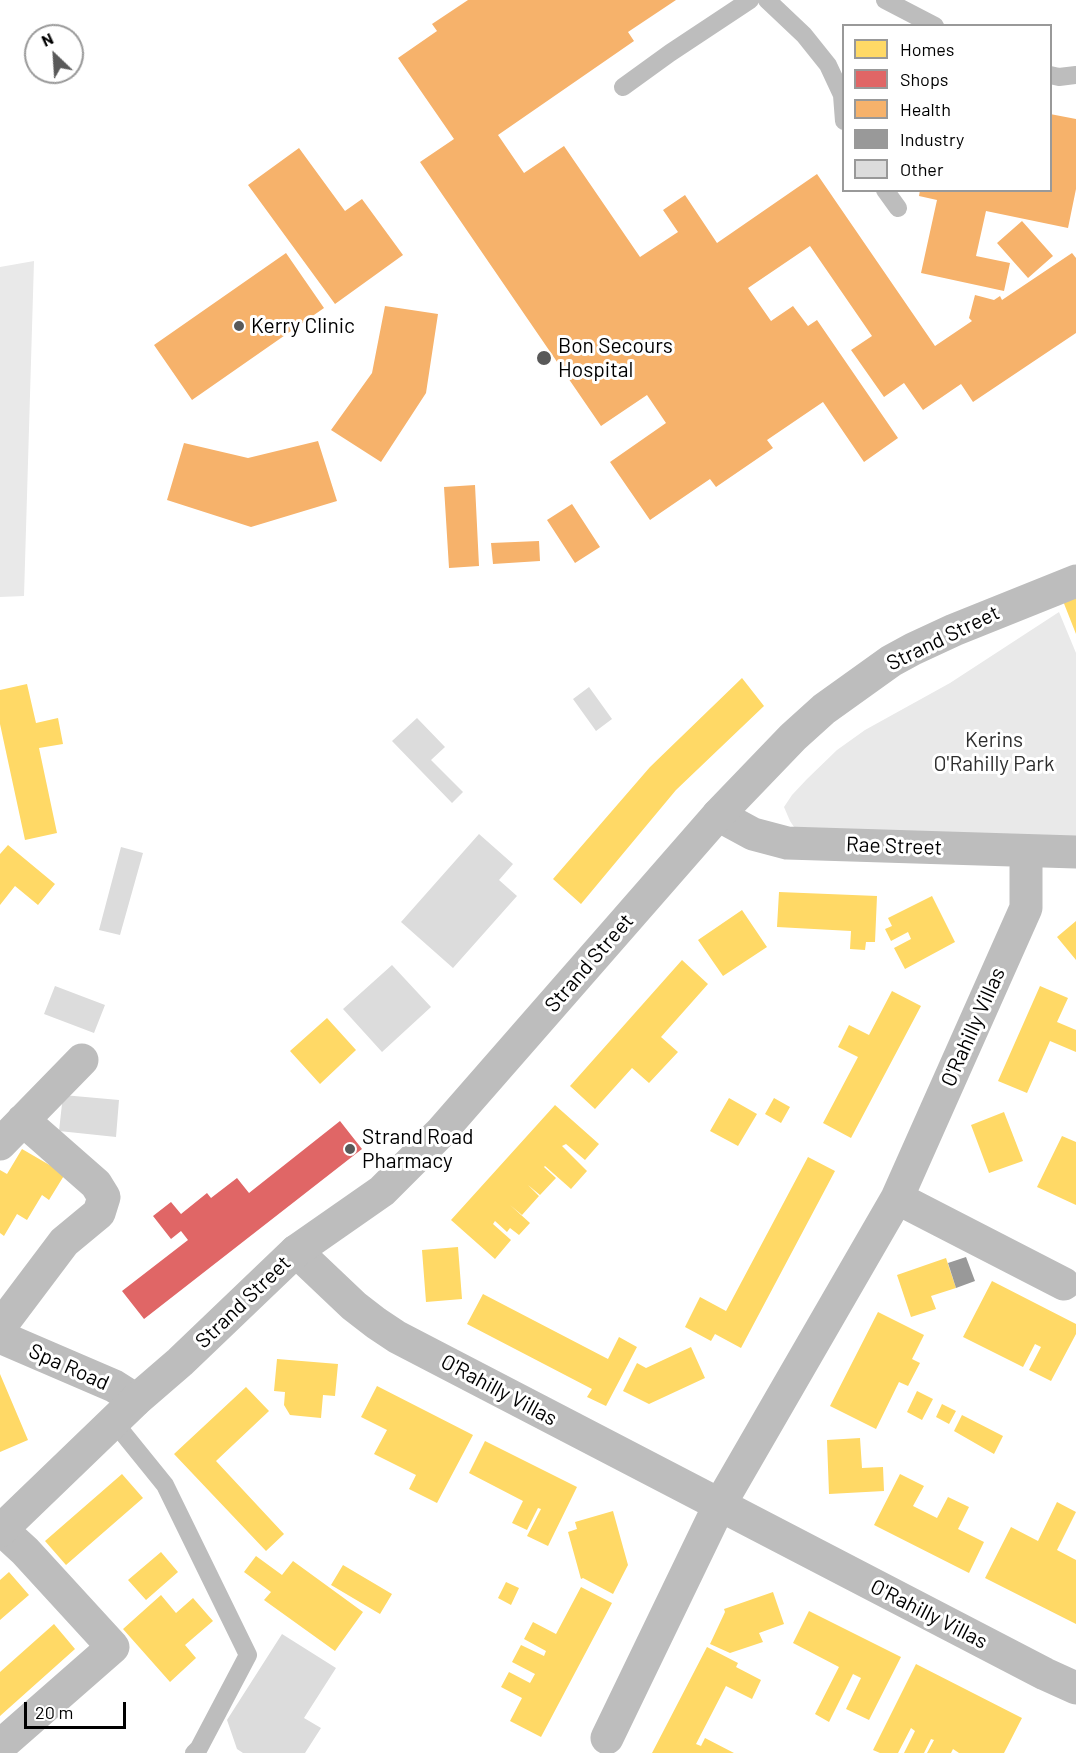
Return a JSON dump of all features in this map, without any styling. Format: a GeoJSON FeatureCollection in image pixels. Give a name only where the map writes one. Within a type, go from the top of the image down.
{"type":"FeatureCollection","features":[{"type":"Feature","properties":{"kind":"street","name":"Strand Street"},"geometry":{"type":"LineString","coordinates":[[1,1531],[296,1251],[382,1191],[440,1133],[718,815],[793,737],[824,709],[891,660],[954,630],[1076,581]]}},
{"type":"Feature","properties":{"kind":"street","name":"Rae Street"},"geometry":{"type":"LineString","coordinates":[[718,815],[753,834],[787,843],[1076,852]]}},
{"type":"Feature","properties":{"kind":"street","name":"O'Rahilly Villas"},"geometry":{"type":"LineString","coordinates":[[607,1738],[719,1506],[897,1198],[1026,908],[1026,851]]}},
{"type":"Feature","properties":{"kind":"street"},"geometry":{"type":"LineString","coordinates":[[0,1144],[82,1060]]}},
{"type":"Feature","properties":{"kind":"street"},"geometry":{"type":"LineString","coordinates":[[0,1328],[64,1242],[99,1214],[104,1197],[96,1184],[22,1120]]}},
{"type":"Feature","properties":{"kind":"street"},"geometry":{"type":"LineString","coordinates":[[897,1198],[1064,1284]]}},
{"type":"Feature","properties":{"kind":"street","name":"O'Rahilly Villas"},"geometry":{"type":"LineString","coordinates":[[296,1251],[354,1306],[397,1337],[719,1506],[1076,1688]]}},
{"type":"Feature","properties":{"kind":"street","name":"Spa Road"},"geometry":{"type":"LineString","coordinates":[[0,1337],[114,1386],[125,1411]]}},
{"type":"Feature","properties":{"kind":"street"},"geometry":{"type":"LineString","coordinates":[[0,1746],[113,1647],[25,1551],[1,1531]]}},
{"type":"Feature","properties":{"kind":"lane"},"geometry":{"type":"LineString","coordinates":[[623,87],[750,0]]}},
{"type":"Feature","properties":{"kind":"lane"},"geometry":{"type":"LineString","coordinates":[[767,0],[804,35],[828,65],[842,95]]}},
{"type":"Feature","properties":{"kind":"lane"},"geometry":{"type":"LineString","coordinates":[[885,0],[931,24]]}},
{"type":"Feature","properties":{"kind":"lane"},"geometry":{"type":"LineString","coordinates":[[1052,75],[1076,75]]}},
{"type":"Feature","properties":{"kind":"lane"},"geometry":{"type":"LineString","coordinates":[[886,192],[897,208]]}},
{"type":"Feature","properties":{"kind":"lane"},"geometry":{"type":"LineString","coordinates":[[125,1411],[165,1485],[248,1655],[197,1751]]}},
{"type":"Feature","properties":{"kind":"green space"},"geometry":{"type":"Polygon","coordinates":[[[34,261],[24,596],[0,597],[0,267],[34,261]]]}},
{"type":"Feature","properties":{"kind":"green space","name":"Kerins O'Rahilly Park"},"geometry":{"type":"Polygon","coordinates":[[[1059,612],[1076,653],[1076,837],[796,830],[784,807],[792,795],[837,750],[865,730],[950,683],[1059,612]]]}},
{"type":"Feature","properties":{"kind":"building: Homes"},"geometry":{"type":"Polygon","coordinates":[[[1076,596],[1076,634],[1063,601],[1076,596]]]}},
{"type":"Feature","properties":{"kind":"building: Homes"},"geometry":{"type":"Polygon","coordinates":[[[742,678],[764,706],[676,790],[581,904],[553,879],[650,767],[742,678]]]}},
{"type":"Feature","properties":{"kind":"building: Homes"},"geometry":{"type":"Polygon","coordinates":[[[27,684],[36,723],[58,718],[63,744],[39,748],[57,833],[25,840],[0,724],[0,690],[27,684]]]}},
{"type":"Feature","properties":{"kind":"building: Homes"},"geometry":{"type":"Polygon","coordinates":[[[8,845],[55,884],[38,905],[15,886],[0,905],[0,854],[8,845]]]}},
{"type":"Feature","properties":{"kind":"building: Homes"},"geometry":{"type":"Polygon","coordinates":[[[779,892],[877,896],[875,942],[866,942],[865,950],[850,949],[851,931],[777,927],[779,892]]]}},
{"type":"Feature","properties":{"kind":"building: Homes"},"geometry":{"type":"Polygon","coordinates":[[[932,896],[955,942],[905,969],[894,948],[911,939],[908,932],[891,941],[885,929],[892,926],[888,918],[932,896]]]}},
{"type":"Feature","properties":{"kind":"building: Homes"},"geometry":{"type":"Polygon","coordinates":[[[742,910],[767,947],[723,976],[698,940],[742,910]]]}},
{"type":"Feature","properties":{"kind":"building: Homes"},"geometry":{"type":"Polygon","coordinates":[[[1076,921],[1076,960],[1057,937],[1076,921]]]}},
{"type":"Feature","properties":{"kind":"building: Homes"},"geometry":{"type":"Polygon","coordinates":[[[682,960],[708,984],[661,1037],[678,1052],[649,1083],[632,1068],[595,1109],[570,1086],[682,960]]]}},
{"type":"Feature","properties":{"kind":"building: Homes"},"geometry":{"type":"Polygon","coordinates":[[[1040,986],[1068,998],[1057,1022],[1076,1030],[1076,1052],[1050,1041],[1027,1093],[998,1081],[1040,986]]]}},
{"type":"Feature","properties":{"kind":"building: Homes"},"geometry":{"type":"Polygon","coordinates":[[[892,991],[921,1006],[851,1138],[823,1123],[858,1057],[838,1047],[849,1025],[869,1035],[892,991]]]}},
{"type":"Feature","properties":{"kind":"building: Homes"},"geometry":{"type":"Polygon","coordinates":[[[327,1018],[356,1050],[320,1084],[290,1051],[327,1018]]]}},
{"type":"Feature","properties":{"kind":"building: Homes"},"geometry":{"type":"Polygon","coordinates":[[[729,1098],[757,1114],[738,1146],[710,1131],[729,1098]]]}},
{"type":"Feature","properties":{"kind":"building: Homes"},"geometry":{"type":"Polygon","coordinates":[[[774,1098],[790,1107],[781,1123],[765,1114],[774,1098]]]}},
{"type":"Feature","properties":{"kind":"building: Homes"},"geometry":{"type":"Polygon","coordinates":[[[555,1105],[599,1144],[585,1160],[566,1144],[562,1146],[587,1171],[571,1189],[545,1166],[556,1178],[540,1195],[528,1185],[539,1196],[522,1215],[510,1205],[530,1223],[519,1235],[510,1228],[507,1232],[495,1221],[493,1224],[511,1240],[495,1259],[451,1220],[555,1105]]]}},
{"type":"Feature","properties":{"kind":"building: Homes"},"geometry":{"type":"Polygon","coordinates":[[[1004,1112],[1023,1161],[989,1173],[971,1125],[1004,1112]]]}},
{"type":"Feature","properties":{"kind":"building: Homes"},"geometry":{"type":"Polygon","coordinates":[[[1062,1136],[1076,1142],[1076,1205],[1037,1187],[1062,1136]]]}},
{"type":"Feature","properties":{"kind":"building: Homes"},"geometry":{"type":"Polygon","coordinates":[[[22,1149],[65,1174],[49,1200],[42,1195],[27,1220],[17,1214],[4,1236],[0,1233],[0,1170],[7,1174],[22,1149]]]}},
{"type":"Feature","properties":{"kind":"building: Homes"},"geometry":{"type":"Polygon","coordinates":[[[808,1157],[835,1171],[741,1348],[715,1334],[711,1341],[685,1327],[700,1297],[726,1311],[808,1157]]]}},
{"type":"Feature","properties":{"kind":"building: Homes"},"geometry":{"type":"Polygon","coordinates":[[[458,1247],[462,1299],[426,1302],[422,1250],[458,1247]]]}},
{"type":"Feature","properties":{"kind":"building: Homes"},"geometry":{"type":"Polygon","coordinates":[[[946,1258],[956,1288],[931,1296],[936,1309],[911,1317],[897,1275],[946,1258]]]}},
{"type":"Feature","properties":{"kind":"building: Homes"},"geometry":{"type":"Polygon","coordinates":[[[992,1281],[1076,1324],[1076,1334],[1051,1381],[1029,1370],[1041,1347],[1035,1344],[1023,1367],[963,1337],[992,1281]]]}},
{"type":"Feature","properties":{"kind":"building: Homes"},"geometry":{"type":"Polygon","coordinates":[[[483,1294],[608,1359],[619,1337],[637,1347],[606,1406],[587,1397],[592,1389],[467,1324],[483,1294]]]}},
{"type":"Feature","properties":{"kind":"building: Homes"},"geometry":{"type":"Polygon","coordinates":[[[878,1312],[924,1335],[912,1359],[920,1363],[908,1386],[899,1382],[876,1429],[830,1406],[878,1312]]]}},
{"type":"Feature","properties":{"kind":"building: Homes"},"geometry":{"type":"Polygon","coordinates":[[[691,1347],[705,1378],[649,1404],[623,1391],[637,1363],[646,1368],[691,1347]]]}},
{"type":"Feature","properties":{"kind":"building: Homes"},"geometry":{"type":"Polygon","coordinates":[[[277,1359],[338,1364],[335,1396],[323,1395],[321,1418],[290,1415],[284,1405],[285,1392],[274,1391],[277,1359]]]}},
{"type":"Feature","properties":{"kind":"building: Homes"},"geometry":{"type":"Polygon","coordinates":[[[0,1374],[28,1440],[0,1452],[0,1374]]]}},
{"type":"Feature","properties":{"kind":"building: Homes"},"geometry":{"type":"Polygon","coordinates":[[[377,1386],[473,1435],[437,1503],[409,1489],[416,1475],[374,1454],[387,1430],[361,1417],[377,1386]]]}},
{"type":"Feature","properties":{"kind":"building: Homes"},"geometry":{"type":"Polygon","coordinates":[[[246,1387],[269,1411],[216,1461],[284,1534],[266,1551],[174,1454],[246,1387]]]}},
{"type":"Feature","properties":{"kind":"building: Homes"},"geometry":{"type":"Polygon","coordinates":[[[917,1391],[933,1399],[922,1420],[907,1412],[917,1391]]]}},
{"type":"Feature","properties":{"kind":"building: Homes"},"geometry":{"type":"Polygon","coordinates":[[[942,1404],[956,1411],[949,1424],[936,1417],[942,1404]]]}},
{"type":"Feature","properties":{"kind":"building: Homes"},"geometry":{"type":"Polygon","coordinates":[[[962,1415],[1003,1436],[994,1454],[954,1431],[962,1415]]]}},
{"type":"Feature","properties":{"kind":"building: Homes"},"geometry":{"type":"Polygon","coordinates":[[[860,1438],[862,1468],[883,1467],[884,1491],[829,1494],[827,1440],[860,1438]]]}},
{"type":"Feature","properties":{"kind":"building: Homes"},"geometry":{"type":"Polygon","coordinates":[[[485,1441],[577,1487],[548,1546],[527,1536],[541,1509],[538,1508],[527,1530],[512,1523],[523,1501],[469,1473],[485,1441]]]}},
{"type":"Feature","properties":{"kind":"building: Homes"},"geometry":{"type":"Polygon","coordinates":[[[122,1474],[143,1498],[66,1565],[45,1541],[122,1474]]]}},
{"type":"Feature","properties":{"kind":"building: Homes"},"geometry":{"type":"Polygon","coordinates":[[[900,1474],[924,1486],[913,1506],[937,1518],[948,1497],[969,1507],[958,1529],[984,1542],[969,1573],[874,1525],[900,1474]]]}},
{"type":"Feature","properties":{"kind":"building: Homes"},"geometry":{"type":"Polygon","coordinates":[[[1057,1502],[1076,1512],[1057,1550],[1076,1560],[1076,1624],[985,1578],[1011,1527],[1038,1541],[1057,1502]]]}},
{"type":"Feature","properties":{"kind":"building: Homes"},"geometry":{"type":"Polygon","coordinates":[[[613,1511],[628,1565],[613,1594],[581,1579],[568,1532],[577,1529],[575,1522],[613,1511]]]}},
{"type":"Feature","properties":{"kind":"building: Homes"},"geometry":{"type":"Polygon","coordinates":[[[161,1552],[178,1572],[146,1600],[128,1580],[161,1552]]]}},
{"type":"Feature","properties":{"kind":"building: Homes"},"geometry":{"type":"Polygon","coordinates":[[[256,1556],[282,1575],[293,1561],[363,1612],[335,1651],[264,1600],[271,1592],[244,1572],[256,1556]]]}},
{"type":"Feature","properties":{"kind":"building: Homes"},"geometry":{"type":"Polygon","coordinates":[[[343,1565],[392,1594],[380,1614],[331,1585],[343,1565]]]}},
{"type":"Feature","properties":{"kind":"building: Homes"},"geometry":{"type":"Polygon","coordinates":[[[9,1572],[29,1595],[0,1620],[0,1580],[9,1572]]]}},
{"type":"Feature","properties":{"kind":"building: Homes"},"geometry":{"type":"Polygon","coordinates":[[[506,1582],[519,1588],[511,1605],[498,1598],[506,1582]]]}},
{"type":"Feature","properties":{"kind":"building: Homes"},"geometry":{"type":"Polygon","coordinates":[[[581,1587],[612,1603],[541,1737],[510,1721],[522,1698],[501,1687],[509,1672],[530,1683],[535,1674],[512,1662],[521,1645],[544,1656],[546,1651],[524,1639],[533,1622],[556,1634],[581,1587]]]}},
{"type":"Feature","properties":{"kind":"building: Homes"},"geometry":{"type":"Polygon","coordinates":[[[773,1592],[784,1624],[759,1633],[763,1642],[730,1653],[710,1644],[725,1612],[724,1609],[773,1592]]]}},
{"type":"Feature","properties":{"kind":"building: Homes"},"geometry":{"type":"Polygon","coordinates":[[[161,1595],[176,1613],[193,1598],[213,1621],[185,1645],[196,1658],[170,1682],[123,1629],[161,1595]]]}},
{"type":"Feature","properties":{"kind":"building: Homes"},"geometry":{"type":"Polygon","coordinates":[[[809,1611],[901,1657],[869,1720],[846,1709],[861,1678],[853,1674],[829,1722],[815,1714],[839,1667],[793,1643],[809,1611]]]}},
{"type":"Feature","properties":{"kind":"building: Homes"},"geometry":{"type":"Polygon","coordinates":[[[54,1624],[75,1649],[0,1716],[0,1672],[54,1624]]]}},
{"type":"Feature","properties":{"kind":"building: Homes"},"geometry":{"type":"Polygon","coordinates":[[[707,1647],[738,1663],[736,1667],[761,1680],[752,1699],[726,1686],[696,1744],[701,1746],[705,1738],[734,1753],[652,1753],[707,1647]]]}},
{"type":"Feature","properties":{"kind":"building: Homes"},"geometry":{"type":"Polygon","coordinates":[[[916,1664],[1022,1718],[1004,1753],[959,1753],[953,1749],[951,1753],[927,1753],[934,1740],[931,1739],[924,1753],[904,1753],[915,1731],[911,1728],[898,1753],[880,1753],[873,1750],[916,1664]]]}},
{"type":"Feature","properties":{"kind":"building: Shops"},"geometry":{"type":"Polygon","coordinates":[[[340,1121],[362,1149],[144,1319],[122,1291],[188,1240],[181,1231],[171,1239],[153,1216],[171,1202],[181,1214],[207,1193],[211,1198],[237,1178],[249,1193],[340,1121]]]}},
{"type":"Feature","properties":{"kind":"building: Health"},"geometry":{"type":"Polygon","coordinates":[[[468,0],[676,0],[628,32],[634,41],[498,135],[524,173],[564,146],[640,257],[678,232],[663,210],[685,195],[717,243],[817,174],[935,346],[972,321],[969,318],[975,295],[994,300],[1000,296],[1002,300],[1072,253],[1076,258],[1076,333],[973,402],[961,384],[923,410],[904,383],[884,397],[851,350],[872,336],[810,246],[748,288],[771,321],[793,306],[808,326],[817,320],[898,438],[864,462],[823,402],[767,440],[773,448],[716,487],[710,479],[650,520],[610,462],[666,423],[647,395],[601,426],[420,162],[454,139],[398,58],[437,31],[432,24],[468,0]]]}},
{"type":"Feature","properties":{"kind":"building: Health"},"geometry":{"type":"Polygon","coordinates":[[[1052,114],[1076,119],[1076,189],[1068,228],[986,211],[976,256],[1010,263],[1004,291],[921,273],[937,200],[919,196],[920,192],[1052,192],[1052,114]]]}},
{"type":"Feature","properties":{"kind":"building: Health"},"geometry":{"type":"Polygon","coordinates":[[[299,148],[345,211],[362,199],[403,255],[335,304],[248,185],[299,148]]]}},
{"type":"Feature","properties":{"kind":"building: Health"},"geometry":{"type":"Polygon","coordinates":[[[1022,221],[1053,256],[1028,278],[997,243],[1022,221]]]}},
{"type":"Feature","properties":{"kind":"building: Health","name":"Kerry Clinic"},"geometry":{"type":"Polygon","coordinates":[[[286,253],[324,308],[192,400],[154,345],[286,253]]]}},
{"type":"Feature","properties":{"kind":"building: Health"},"geometry":{"type":"Polygon","coordinates":[[[385,306],[438,314],[426,393],[381,462],[331,430],[372,373],[385,306]]]}},
{"type":"Feature","properties":{"kind":"building: Health"},"geometry":{"type":"Polygon","coordinates":[[[318,441],[337,501],[251,527],[167,500],[184,443],[248,458],[318,441]]]}},
{"type":"Feature","properties":{"kind":"building: Health"},"geometry":{"type":"Polygon","coordinates":[[[475,485],[479,566],[449,568],[444,487],[475,485]]]}},
{"type":"Feature","properties":{"kind":"building: Health"},"geometry":{"type":"Polygon","coordinates":[[[572,504],[600,547],[575,563],[547,520],[572,504]]]}},
{"type":"Feature","properties":{"kind":"building: Health"},"geometry":{"type":"Polygon","coordinates":[[[539,541],[540,561],[493,564],[491,543],[539,541]]]}},
{"type":"Feature","properties":{"kind":"building: Industry"},"geometry":{"type":"Polygon","coordinates":[[[966,1257],[975,1281],[956,1288],[948,1263],[966,1257]]]}},
{"type":"Feature","properties":{"kind":"building: Other"},"geometry":{"type":"Polygon","coordinates":[[[589,687],[612,719],[596,731],[573,699],[589,687]]]}},
{"type":"Feature","properties":{"kind":"building: Other"},"geometry":{"type":"Polygon","coordinates":[[[417,718],[445,747],[431,760],[463,792],[452,803],[392,741],[417,718]]]}},
{"type":"Feature","properties":{"kind":"building: Other"},"geometry":{"type":"Polygon","coordinates":[[[479,834],[513,864],[499,880],[517,896],[453,968],[401,922],[479,834]]]}},
{"type":"Feature","properties":{"kind":"building: Other"},"geometry":{"type":"Polygon","coordinates":[[[121,847],[143,853],[120,935],[99,930],[121,847]]]}},
{"type":"Feature","properties":{"kind":"building: Other"},"geometry":{"type":"Polygon","coordinates":[[[392,965],[431,1007],[382,1052],[343,1009],[392,965]]]}},
{"type":"Feature","properties":{"kind":"building: Other"},"geometry":{"type":"Polygon","coordinates":[[[55,986],[105,1005],[94,1033],[44,1014],[55,986]]]}},
{"type":"Feature","properties":{"kind":"building: Other"},"geometry":{"type":"Polygon","coordinates":[[[63,1095],[119,1100],[116,1137],[59,1131],[63,1095]]]}},
{"type":"Feature","properties":{"kind":"building: Other"},"geometry":{"type":"Polygon","coordinates":[[[282,1634],[336,1668],[304,1718],[321,1728],[305,1753],[243,1753],[237,1749],[227,1720],[282,1634]]]}},
{"type":"Feature","properties":{"kind":"place","name":"Kerry Clinic"},"geometry":{"type":"Point","coordinates":[239,326]}},
{"type":"Feature","properties":{"kind":"place","name":"Bon Secours Hospital"},"geometry":{"type":"Point","coordinates":[544,358]}},
{"type":"Feature","properties":{"kind":"place","name":"Strand Road Pharmacy"},"geometry":{"type":"Point","coordinates":[350,1149]}}]}
